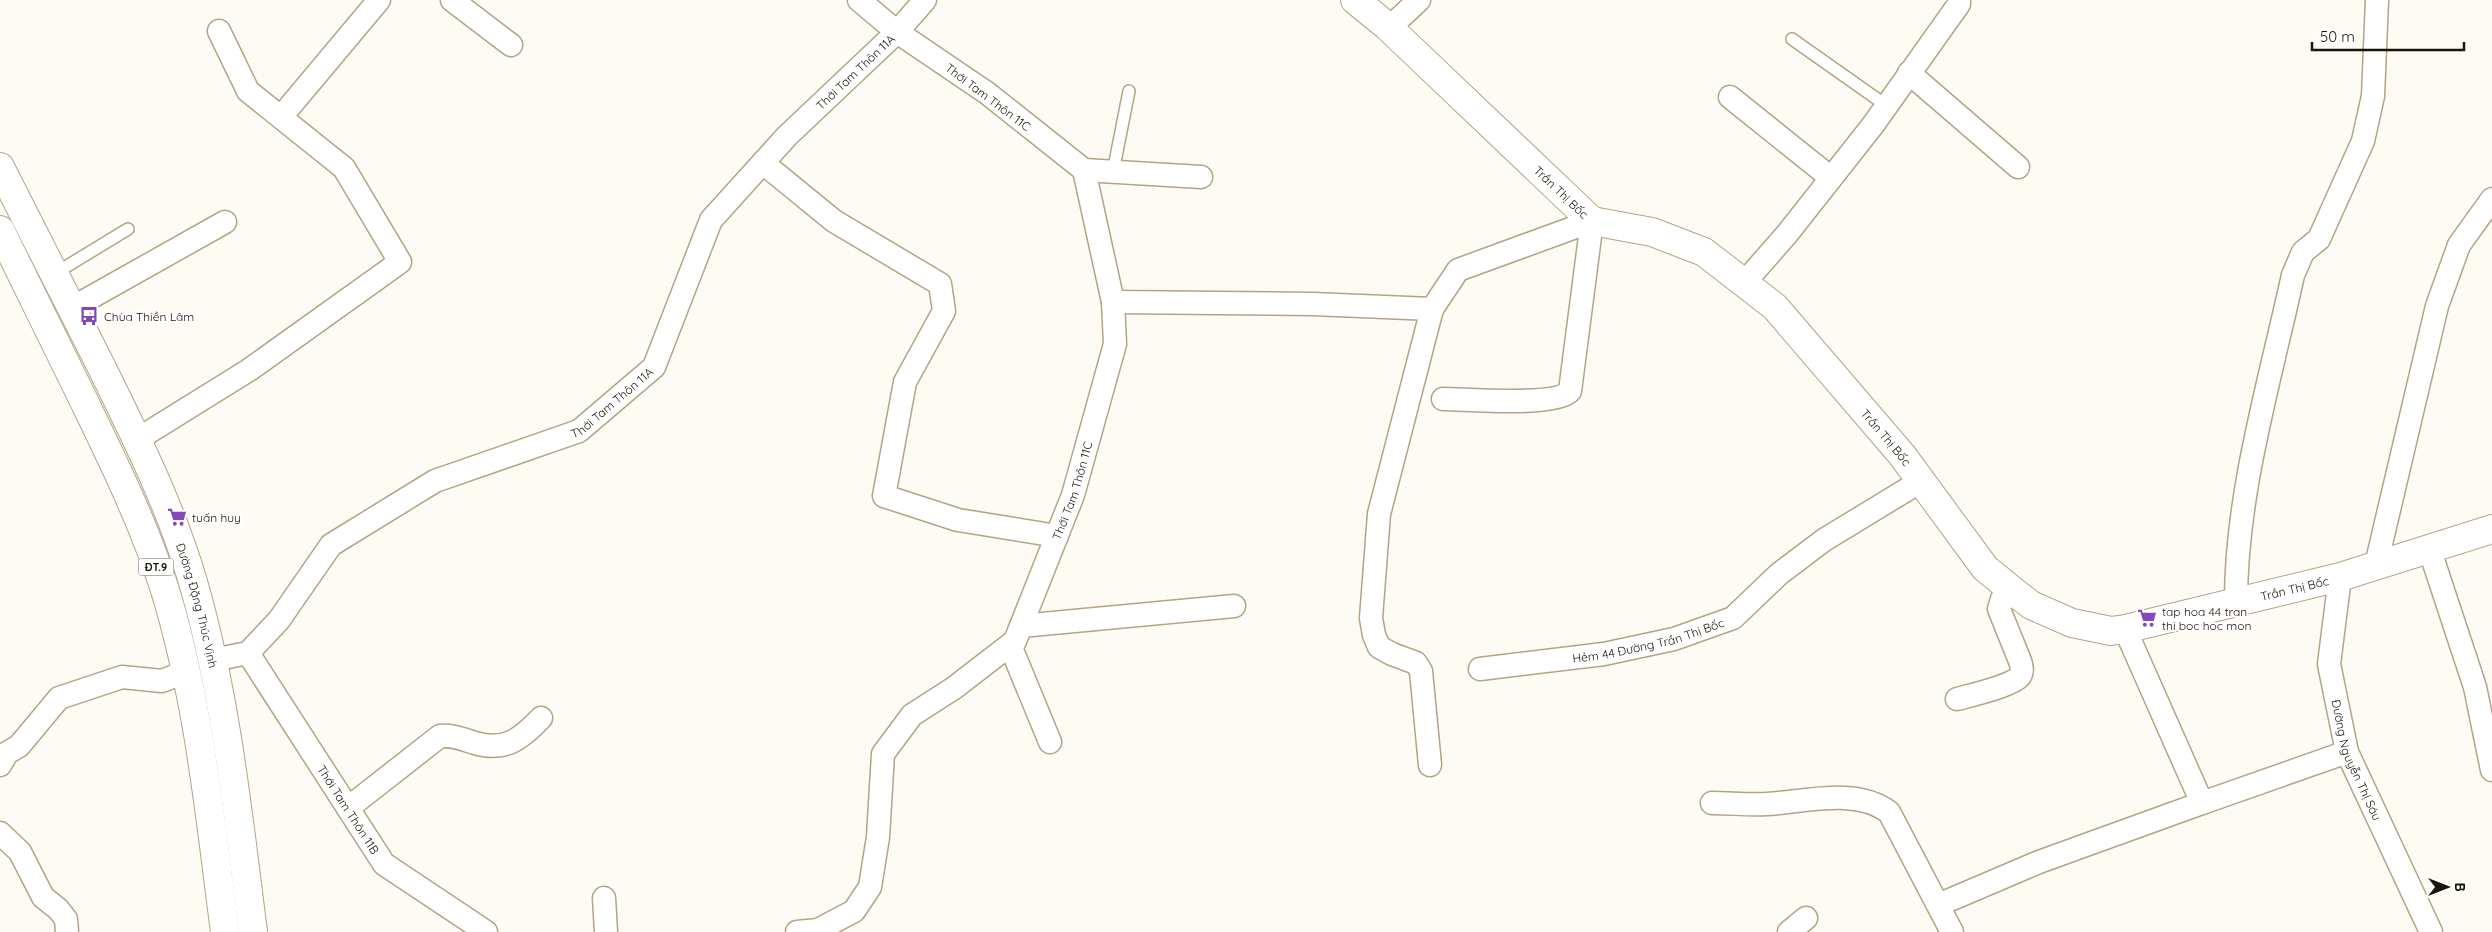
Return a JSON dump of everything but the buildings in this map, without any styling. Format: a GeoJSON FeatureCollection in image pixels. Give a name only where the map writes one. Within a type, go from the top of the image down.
{"type":"FeatureCollection","features":[{"type":"Feature","properties":{"kind":"main road","name":"Trần Thị Bốc"},"geometry":{"type":"LineString","coordinates":[[1355,0],[1389,28],[1592,221],[1652,232],[1704,252],[1775,307],[1921,481],[1985,568],[2031,605],[2072,623],[2111,631],[2125,629],[2340,577],[2492,529]]}},
{"type":"Feature","properties":{"kind":"main road","name":"Đường Đặng Thúc Vịnh"},"geometry":{"type":"LineString","coordinates":[[0,167],[138,440],[166,505],[189,571],[213,660],[230,752],[253,932]]}},
{"type":"Feature","properties":{"kind":"main road","name":"ĐT.9"},"geometry":{"type":"LineString","coordinates":[[0,230],[108,450],[138,516],[164,590],[187,671],[202,756],[225,932]]}},
{"type":"Feature","properties":{"kind":"street"},"geometry":{"type":"LineString","coordinates":[[281,117],[379,0]]}},
{"type":"Feature","properties":{"kind":"street"},"geometry":{"type":"LineString","coordinates":[[452,0],[511,45]]}},
{"type":"Feature","properties":{"kind":"street","name":"Thới Tam Thôn 11C"},"geometry":{"type":"LineString","coordinates":[[797,932],[818,930],[854,912],[870,887],[878,837],[884,754],[912,714],[954,688],[1015,641],[1073,495],[1115,344],[1113,302],[1084,170],[987,94],[897,32],[859,0]]}},
{"type":"Feature","properties":{"kind":"street","name":"Thới Tam Thôn 11A"},"geometry":{"type":"LineString","coordinates":[[248,653],[279,620],[331,545],[435,481],[579,431],[654,367],[711,220],[787,136],[897,32],[925,0]]}},
{"type":"Feature","properties":{"kind":"street"},"geometry":{"type":"LineString","coordinates":[[1389,28],[1419,0]]}},
{"type":"Feature","properties":{"kind":"street"},"geometry":{"type":"LineString","coordinates":[[1744,283],[1831,178],[1887,106],[1959,0]]}},
{"type":"Feature","properties":{"kind":"street"},"geometry":{"type":"LineString","coordinates":[[2236,602],[2236,580],[2243,510],[2258,432],[2293,275],[2302,252],[2319,239],[2363,141],[2373,96],[2376,0]]}},
{"type":"Feature","properties":{"kind":"street"},"geometry":{"type":"LineString","coordinates":[[138,440],[249,370],[400,262],[344,168],[248,91],[219,31]]}},
{"type":"Feature","properties":{"kind":"street"},"geometry":{"type":"LineString","coordinates":[[1909,73],[2018,167]]}},
{"type":"Feature","properties":{"kind":"street"},"geometry":{"type":"LineString","coordinates":[[1730,98],[1831,178]]}},
{"type":"Feature","properties":{"kind":"street"},"geometry":{"type":"LineString","coordinates":[[763,163],[834,221],[940,284],[944,311],[905,382],[884,496],[958,520],[1057,536]]}},
{"type":"Feature","properties":{"kind":"street"},"geometry":{"type":"LineString","coordinates":[[1084,170],[1200,177]]}},
{"type":"Feature","properties":{"kind":"street"},"geometry":{"type":"LineString","coordinates":[[2376,565],[2437,306],[2459,245],[2492,199]]}},
{"type":"Feature","properties":{"kind":"street"},"geometry":{"type":"LineString","coordinates":[[1430,765],[1421,671],[1416,663],[1379,647],[1374,635],[1371,618],[1379,514],[1432,309],[1458,270],[1592,221],[1570,391],[1566,396],[1540,400],[1443,398]]}},
{"type":"Feature","properties":{"kind":"street"},"geometry":{"type":"LineString","coordinates":[[72,308],[225,222]]}},
{"type":"Feature","properties":{"kind":"street"},"geometry":{"type":"LineString","coordinates":[[1113,302],[1313,304],[1432,309]]}},
{"type":"Feature","properties":{"kind":"street","name":"Hẻm 44 Đường Trần Thị Bốc"},"geometry":{"type":"LineString","coordinates":[[1480,669],[1604,654],[1674,639],[1733,618],[1779,574],[1824,540],[1921,481]]}},
{"type":"Feature","properties":{"kind":"street"},"geometry":{"type":"LineString","coordinates":[[2429,548],[2474,687],[2492,770]]}},
{"type":"Feature","properties":{"kind":"street","name":"Đường Nguyễn Thị Sáu"},"geometry":{"type":"LineString","coordinates":[[2340,577],[2329,664],[2347,752],[2431,932]]}},
{"type":"Feature","properties":{"kind":"street"},"geometry":{"type":"LineString","coordinates":[[1956,699],[2011,683],[2020,677],[2022,669],[2020,661],[1999,609],[2002,599],[2013,591]]}},
{"type":"Feature","properties":{"kind":"street"},"geometry":{"type":"LineString","coordinates":[[1022,626],[1234,606]]}},
{"type":"Feature","properties":{"kind":"street"},"geometry":{"type":"LineString","coordinates":[[2125,629],[2202,803]]}},
{"type":"Feature","properties":{"kind":"street"},"geometry":{"type":"LineString","coordinates":[[1010,645],[1050,742]]}},
{"type":"Feature","properties":{"kind":"street"},"geometry":{"type":"LineString","coordinates":[[213,660],[248,653]]}},
{"type":"Feature","properties":{"kind":"street","name":"Thới Tam Thôn 11B"},"geometry":{"type":"LineString","coordinates":[[248,653],[384,864],[486,932]]}},
{"type":"Feature","properties":{"kind":"street"},"geometry":{"type":"LineString","coordinates":[[2,756],[19,746],[59,698],[122,677],[162,681],[187,671]]}},
{"type":"Feature","properties":{"kind":"street"},"geometry":{"type":"LineString","coordinates":[[348,808],[440,736],[454,736],[486,746],[498,746],[516,741],[540,718]]}},
{"type":"Feature","properties":{"kind":"street"},"geometry":{"type":"LineString","coordinates":[[1938,904],[2039,862],[2347,752]]}},
{"type":"Feature","properties":{"kind":"street"},"geometry":{"type":"LineString","coordinates":[[1712,803],[1765,804],[1848,799],[1879,805],[1888,812],[1952,932]]}},
{"type":"Feature","properties":{"kind":"street"},"geometry":{"type":"LineString","coordinates":[[0,833],[20,852],[43,897],[58,909],[66,919],[66,932]]}},
{"type":"Feature","properties":{"kind":"street"},"geometry":{"type":"LineString","coordinates":[[604,898],[606,932]]}},
{"type":"Feature","properties":{"kind":"lane"},"geometry":{"type":"LineString","coordinates":[[1792,39],[1887,106]]}},
{"type":"Feature","properties":{"kind":"lane"},"geometry":{"type":"LineString","coordinates":[[1113,172],[1128,91]]}},
{"type":"Feature","properties":{"kind":"lane"},"geometry":{"type":"LineString","coordinates":[[54,274],[128,229]]}},
{"type":"Feature","properties":{"kind":"place","name":"Chùa Thiền Lâm"},"geometry":{"type":"Point","coordinates":[89,316]}},
{"type":"Feature","properties":{"kind":"place","name":"tuấn huy"},"geometry":{"type":"Point","coordinates":[177,517]}},
{"type":"Feature","properties":{"kind":"place","name":"tap hoa 44 tran thi boc hoc mon"},"geometry":{"type":"Point","coordinates":[2147,618]}}]}
